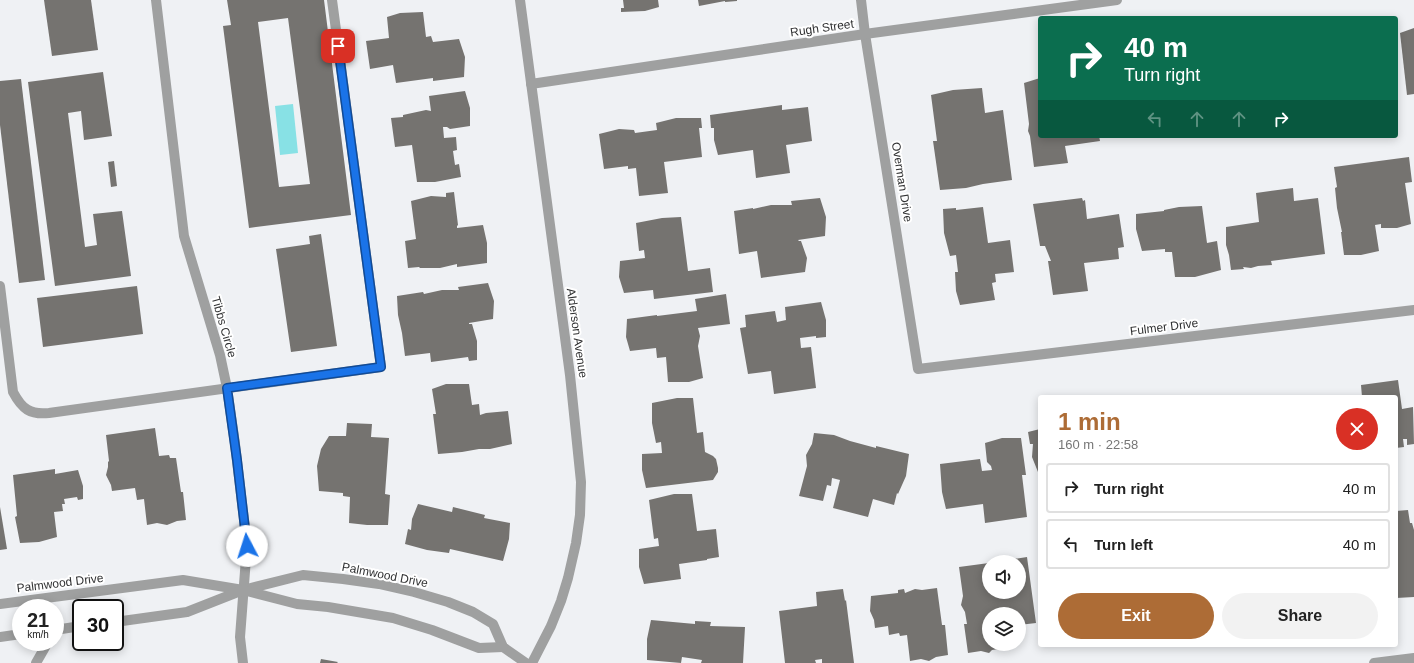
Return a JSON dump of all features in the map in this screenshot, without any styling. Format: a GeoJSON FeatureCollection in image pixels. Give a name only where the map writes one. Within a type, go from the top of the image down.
{"type":"FeatureCollection","features":[{"type":"Feature","properties":{"kind":"street","name":"Tibbs Circle"},"geometry":{"type":"LineString","coordinates":[[156,0],[184,236],[211,323],[227,388],[237,460],[247,546],[240,637],[243,663]]}},
{"type":"Feature","properties":{"kind":"street"},"geometry":{"type":"LineString","coordinates":[[0,286],[14,392],[18,401],[24,408],[32,413],[45,414],[381,367],[332,0]]}},
{"type":"Feature","properties":{"kind":"street","name":"Alderson Avenue"},"geometry":{"type":"LineString","coordinates":[[520,0],[570,375],[581,482],[580,515],[576,543],[568,578],[551,626],[532,663]]}},
{"type":"Feature","properties":{"kind":"street","name":"Overman Drive"},"geometry":{"type":"LineString","coordinates":[[861,0],[865,34],[918,369]]}},
{"type":"Feature","properties":{"kind":"street","name":"Rugh Street"},"geometry":{"type":"LineString","coordinates":[[530,84],[865,34],[1117,0]]}},
{"type":"Feature","properties":{"kind":"street","name":"Fulmer Drive"},"geometry":{"type":"LineString","coordinates":[[918,369],[1414,310]]}},
{"type":"Feature","properties":{"kind":"street","name":"Palmwood Drive"},"geometry":{"type":"LineString","coordinates":[[0,604],[184,580],[243,590],[297,604],[328,607],[393,618],[432,630],[478,648],[503,647],[493,624],[473,612],[448,602],[393,587],[343,579],[303,575],[243,590],[187,612],[124,621]]}},
{"type":"Feature","properties":{"kind":"street"},"geometry":{"type":"LineString","coordinates":[[0,637],[12,635]]}},
{"type":"Feature","properties":{"kind":"street"},"geometry":{"type":"LineString","coordinates":[[503,647],[526,663]]}},
{"type":"Feature","properties":{"kind":"street"},"geometry":{"type":"LineString","coordinates":[[36,663],[43,651]]}},
{"type":"Feature","properties":{"kind":"street"},"geometry":{"type":"LineString","coordinates":[[1374,663],[1414,658]]}},
{"type":"Feature","properties":{"kind":"water"},"geometry":{"type":"Polygon","coordinates":[[[293,104],[298,153],[280,155],[275,106],[293,104]]]}},
{"type":"Feature","properties":{"kind":"building"},"geometry":{"type":"Polygon","coordinates":[[[44,0],[91,0],[98,50],[52,56],[44,0]]]}},
{"type":"Feature","properties":{"kind":"building"},"geometry":{"type":"Polygon","coordinates":[[[227,0],[324,0],[351,215],[249,228],[223,26],[231,25],[227,0]],[[288,18],[258,22],[279,187],[310,184],[288,18]]]}},
{"type":"Feature","properties":{"kind":"building"},"geometry":{"type":"Polygon","coordinates":[[[623,0],[658,0],[659,7],[645,11],[621,12],[621,8],[624,8],[623,0]]]}},
{"type":"Feature","properties":{"kind":"building"},"geometry":{"type":"Polygon","coordinates":[[[698,0],[737,1],[725,1],[699,6],[698,0]]]}},
{"type":"Feature","properties":{"kind":"building"},"geometry":{"type":"Polygon","coordinates":[[[423,12],[426,37],[431,36],[433,42],[459,39],[465,57],[464,77],[433,81],[433,78],[396,83],[393,65],[370,69],[366,41],[389,38],[387,17],[400,13],[423,12]]]}},
{"type":"Feature","properties":{"kind":"building"},"geometry":{"type":"Polygon","coordinates":[[[1414,28],[1414,94],[1407,95],[1400,33],[1414,28]]]}},
{"type":"Feature","properties":{"kind":"building"},"geometry":{"type":"Polygon","coordinates":[[[103,72],[112,136],[84,140],[81,111],[68,113],[85,247],[97,245],[93,214],[122,211],[131,276],[55,286],[28,82],[103,72]]]}},
{"type":"Feature","properties":{"kind":"building"},"geometry":{"type":"Polygon","coordinates":[[[21,79],[45,280],[19,283],[0,125],[0,81],[21,79]]]}},
{"type":"Feature","properties":{"kind":"building"},"geometry":{"type":"Polygon","coordinates":[[[1038,79],[1038,138],[1099,138],[1100,141],[1065,146],[1068,163],[1034,167],[1028,131],[1029,124],[1024,83],[1038,79]]]}},
{"type":"Feature","properties":{"kind":"building"},"geometry":{"type":"Polygon","coordinates":[[[982,88],[985,113],[1003,110],[1012,180],[966,188],[940,190],[933,141],[937,141],[931,95],[953,90],[982,88]]]}},
{"type":"Feature","properties":{"kind":"building"},"geometry":{"type":"Polygon","coordinates":[[[465,91],[470,108],[470,126],[450,129],[443,127],[444,138],[456,137],[457,150],[453,151],[455,165],[459,164],[461,177],[435,182],[417,182],[412,145],[395,147],[391,118],[403,117],[403,115],[426,110],[431,111],[429,96],[465,91]]]}},
{"type":"Feature","properties":{"kind":"building"},"geometry":{"type":"Polygon","coordinates":[[[782,105],[782,110],[808,107],[812,141],[786,145],[790,173],[756,178],[753,150],[718,155],[714,140],[714,128],[711,128],[710,115],[782,105]]]}},
{"type":"Feature","properties":{"kind":"building"},"geometry":{"type":"Polygon","coordinates":[[[676,118],[701,118],[702,128],[699,128],[702,157],[664,162],[668,193],[639,196],[636,168],[628,169],[628,166],[604,169],[599,134],[619,129],[634,130],[635,133],[657,130],[656,123],[676,118]]]}},
{"type":"Feature","properties":{"kind":"building"},"geometry":{"type":"Polygon","coordinates":[[[1409,157],[1412,182],[1405,183],[1411,224],[1397,228],[1381,228],[1381,224],[1375,225],[1379,251],[1361,255],[1344,255],[1342,232],[1337,208],[1335,188],[1337,187],[1334,167],[1409,157]]]}},
{"type":"Feature","properties":{"kind":"building"},"geometry":{"type":"Polygon","coordinates":[[[114,161],[117,186],[111,187],[108,162],[114,161]]]}},
{"type":"Feature","properties":{"kind":"building"},"geometry":{"type":"Polygon","coordinates":[[[1293,188],[1294,201],[1318,198],[1325,254],[1271,261],[1272,265],[1251,268],[1243,267],[1244,269],[1231,270],[1226,245],[1226,227],[1259,222],[1256,193],[1293,188]]]}},
{"type":"Feature","properties":{"kind":"building"},"geometry":{"type":"Polygon","coordinates":[[[454,192],[458,225],[457,228],[483,225],[487,243],[487,263],[457,267],[457,264],[440,268],[408,268],[405,241],[416,239],[411,201],[431,196],[446,197],[446,193],[454,192]]]}},
{"type":"Feature","properties":{"kind":"building"},"geometry":{"type":"Polygon","coordinates":[[[820,198],[826,217],[825,236],[798,240],[801,241],[807,258],[805,272],[761,278],[757,251],[739,254],[734,211],[771,205],[792,205],[791,201],[820,198]]]}},
{"type":"Feature","properties":{"kind":"building"},"geometry":{"type":"Polygon","coordinates":[[[1082,198],[1083,201],[1085,200],[1087,219],[1119,214],[1124,247],[1118,248],[1119,259],[1084,263],[1088,291],[1053,295],[1048,261],[1051,261],[1045,246],[1040,246],[1033,204],[1082,198]]]}},
{"type":"Feature","properties":{"kind":"building"},"geometry":{"type":"Polygon","coordinates":[[[1202,206],[1207,243],[1217,241],[1221,270],[1195,277],[1175,277],[1172,252],[1165,252],[1165,249],[1142,251],[1136,229],[1136,214],[1164,211],[1179,207],[1202,206]]]}},
{"type":"Feature","properties":{"kind":"building"},"geometry":{"type":"Polygon","coordinates":[[[983,207],[988,243],[1010,240],[1014,272],[995,274],[996,282],[992,283],[995,300],[960,305],[956,291],[955,272],[958,272],[956,255],[950,256],[944,233],[943,209],[956,208],[956,210],[983,207]]]}},
{"type":"Feature","properties":{"kind":"building"},"geometry":{"type":"Polygon","coordinates":[[[681,217],[688,271],[710,268],[713,292],[654,299],[653,290],[624,293],[619,277],[620,261],[645,258],[644,250],[639,251],[636,223],[662,218],[681,217]]]}},
{"type":"Feature","properties":{"kind":"building"},"geometry":{"type":"Polygon","coordinates":[[[321,234],[337,346],[291,352],[276,249],[310,244],[309,236],[321,234]]]}},
{"type":"Feature","properties":{"kind":"building"},"geometry":{"type":"Polygon","coordinates":[[[488,283],[494,301],[493,319],[469,323],[472,324],[477,341],[477,360],[469,361],[468,357],[431,362],[430,353],[405,356],[398,315],[397,296],[423,292],[424,294],[442,290],[459,290],[458,287],[488,283]]]}},
{"type":"Feature","properties":{"kind":"building"},"geometry":{"type":"Polygon","coordinates":[[[137,286],[143,334],[43,347],[37,298],[137,286]]]}},
{"type":"Feature","properties":{"kind":"building"},"geometry":{"type":"Polygon","coordinates":[[[726,294],[730,324],[698,328],[700,336],[698,346],[703,378],[689,382],[668,382],[666,357],[657,358],[656,348],[630,351],[626,337],[627,319],[697,311],[695,299],[726,294]]]}},
{"type":"Feature","properties":{"kind":"building"},"geometry":{"type":"Polygon","coordinates":[[[821,302],[826,320],[826,337],[816,338],[816,336],[800,338],[801,348],[811,347],[816,388],[774,394],[771,371],[748,374],[740,328],[746,327],[745,315],[775,311],[777,322],[786,320],[785,307],[821,302]]]}},
{"type":"Feature","properties":{"kind":"building"},"geometry":{"type":"Polygon","coordinates":[[[1398,380],[1402,409],[1413,407],[1414,444],[1407,445],[1407,439],[1403,439],[1404,447],[1398,448],[1398,395],[1362,395],[1361,385],[1398,380]]]}},
{"type":"Feature","properties":{"kind":"building"},"geometry":{"type":"Polygon","coordinates":[[[446,384],[469,384],[472,405],[479,404],[480,415],[508,411],[512,444],[490,449],[438,454],[433,414],[436,414],[432,389],[446,384]]]}},
{"type":"Feature","properties":{"kind":"building"},"geometry":{"type":"Polygon","coordinates":[[[677,398],[693,398],[697,433],[703,432],[705,452],[716,459],[718,472],[713,480],[646,488],[642,470],[642,454],[662,453],[661,442],[656,443],[652,423],[652,403],[677,398]]]}},
{"type":"Feature","properties":{"kind":"building"},"geometry":{"type":"Polygon","coordinates":[[[347,423],[372,424],[371,437],[389,438],[385,494],[390,495],[388,525],[349,523],[350,497],[343,496],[343,493],[319,491],[317,466],[321,449],[329,436],[346,436],[347,423]]]}},
{"type":"Feature","properties":{"kind":"building"},"geometry":{"type":"Polygon","coordinates":[[[155,428],[159,456],[169,455],[170,458],[176,458],[181,492],[183,492],[186,520],[177,521],[167,525],[157,523],[147,525],[144,499],[137,500],[135,488],[112,491],[106,475],[109,461],[106,435],[155,428]]]}},
{"type":"Feature","properties":{"kind":"building"},"geometry":{"type":"Polygon","coordinates":[[[1038,430],[1038,472],[1032,457],[1033,444],[1030,444],[1028,432],[1038,430]]]}},
{"type":"Feature","properties":{"kind":"building"},"geometry":{"type":"Polygon","coordinates":[[[814,433],[834,435],[876,448],[876,446],[909,454],[906,476],[898,494],[897,493],[894,505],[873,499],[868,517],[833,508],[840,480],[832,478],[831,486],[827,485],[823,501],[799,496],[807,466],[806,455],[812,444],[814,433]]]}},
{"type":"Feature","properties":{"kind":"building"},"geometry":{"type":"Polygon","coordinates":[[[1002,438],[1021,438],[1026,475],[1022,475],[1027,517],[985,523],[983,504],[946,509],[942,492],[940,464],[980,459],[982,471],[992,470],[991,466],[987,462],[985,443],[1002,438]]]}},
{"type":"Feature","properties":{"kind":"building"},"geometry":{"type":"Polygon","coordinates":[[[55,469],[55,474],[78,470],[83,486],[83,499],[78,500],[77,497],[64,499],[65,504],[62,504],[63,511],[54,512],[57,537],[39,542],[20,543],[15,517],[17,516],[13,475],[55,469]]]}},
{"type":"Feature","properties":{"kind":"building"},"geometry":{"type":"Polygon","coordinates":[[[674,494],[692,494],[697,531],[716,529],[719,557],[679,564],[681,579],[644,584],[639,567],[639,549],[659,546],[658,538],[654,539],[649,500],[674,494]]]}},
{"type":"Feature","properties":{"kind":"building"},"geometry":{"type":"Polygon","coordinates":[[[418,504],[452,512],[453,507],[485,515],[484,518],[510,523],[509,539],[503,561],[450,549],[449,553],[427,550],[405,544],[408,529],[411,530],[412,519],[418,504]]]}},
{"type":"Feature","properties":{"kind":"building"},"geometry":{"type":"Polygon","coordinates":[[[0,507],[7,549],[0,550],[0,507]]]}},
{"type":"Feature","properties":{"kind":"building"},"geometry":{"type":"Polygon","coordinates":[[[1408,510],[1410,523],[1412,523],[1414,530],[1414,597],[1398,598],[1398,511],[1408,510]]]}},
{"type":"Feature","properties":{"kind":"building"},"geometry":{"type":"Polygon","coordinates":[[[1026,557],[1036,623],[1026,624],[1026,607],[982,607],[982,651],[991,651],[989,653],[981,651],[968,653],[964,624],[967,624],[965,612],[961,605],[963,596],[959,567],[982,564],[982,599],[1026,599],[1026,557]]]}},
{"type":"Feature","properties":{"kind":"building"},"geometry":{"type":"Polygon","coordinates":[[[937,588],[942,625],[945,625],[948,655],[936,657],[929,661],[921,659],[910,661],[907,635],[900,636],[899,633],[889,635],[888,626],[875,628],[874,620],[870,611],[871,596],[898,593],[898,590],[904,589],[905,593],[915,589],[922,590],[937,588]]]}},
{"type":"Feature","properties":{"kind":"building"},"geometry":{"type":"Polygon","coordinates":[[[843,589],[845,601],[846,600],[854,663],[822,663],[822,659],[815,660],[816,663],[785,663],[779,611],[817,606],[816,592],[843,589]]]}},
{"type":"Feature","properties":{"kind":"building"},"geometry":{"type":"Polygon","coordinates":[[[651,620],[695,624],[695,621],[711,622],[710,626],[745,627],[743,663],[701,663],[702,660],[682,657],[681,663],[647,660],[647,639],[651,620]]]}},
{"type":"Feature","properties":{"kind":"building"},"geometry":{"type":"Polygon","coordinates":[[[321,659],[338,662],[320,663],[321,659]]]}},
{"type":"Feature","properties":{"kind":"route"},"geometry":{"type":"LineString","coordinates":[[247,546],[227,388],[381,367],[338,46]]}}]}
